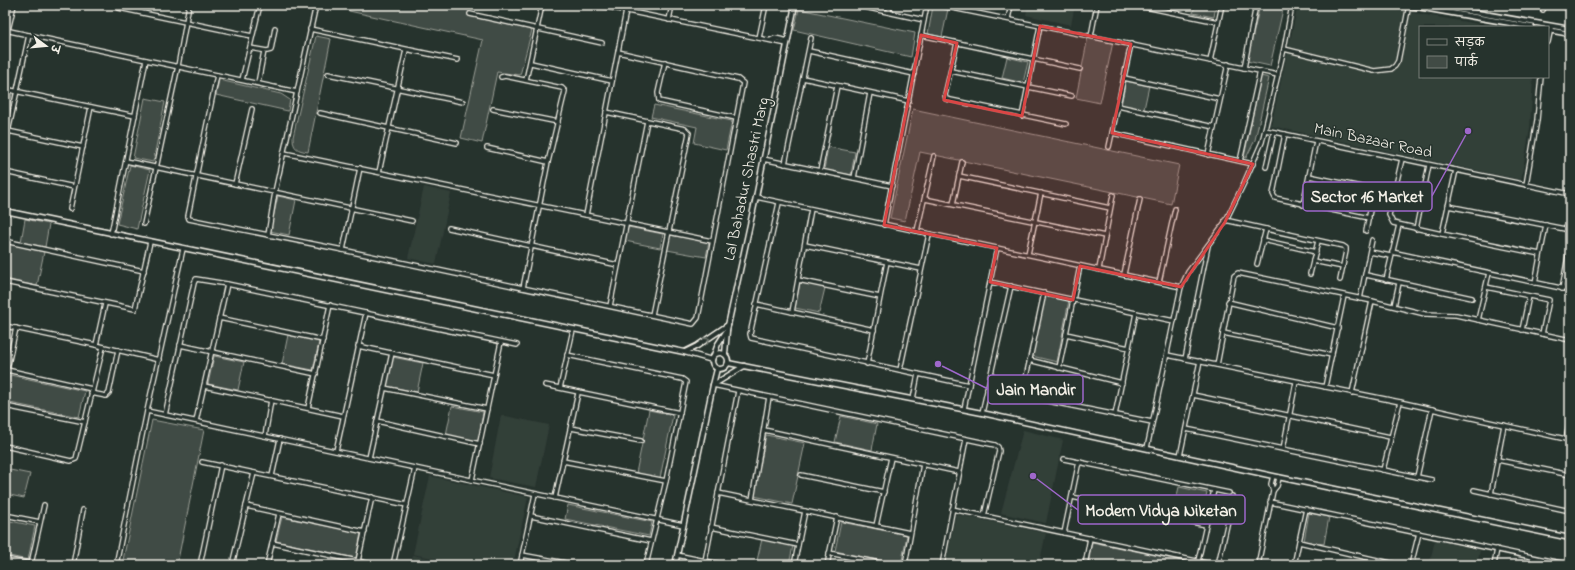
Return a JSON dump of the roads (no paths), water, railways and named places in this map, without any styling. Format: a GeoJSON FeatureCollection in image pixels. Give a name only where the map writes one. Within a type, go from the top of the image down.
{"type":"FeatureCollection","features":[{"type":"Feature","properties":{"kind":"street"},"geometry":{"type":"LineString","coordinates":[[14,5],[7,30],[297,92]]}},
{"type":"Feature","properties":{"kind":"street"},"geometry":{"type":"LineString","coordinates":[[144,224],[178,66],[189,5]]}},
{"type":"Feature","properties":{"kind":"street"},"geometry":{"type":"LineString","coordinates":[[242,80],[260,5]]}},
{"type":"Feature","properties":{"kind":"street"},"geometry":{"type":"LineString","coordinates":[[268,235],[275,192],[316,5]]}},
{"type":"Feature","properties":{"kind":"street"},"geometry":{"type":"LineString","coordinates":[[526,80],[542,5]]}},
{"type":"Feature","properties":{"kind":"street"},"geometry":{"type":"LineString","coordinates":[[598,5],[759,38],[771,40],[775,38],[787,42]]}},
{"type":"Feature","properties":{"kind":"street"},"geometry":{"type":"LineString","coordinates":[[669,20],[672,5]]}},
{"type":"Feature","properties":{"kind":"street"},"geometry":{"type":"LineString","coordinates":[[759,38],[766,5]]}},
{"type":"Feature","properties":{"kind":"street","name":"Lal Bahadur Shastri Marg"},"geometry":{"type":"LineString","coordinates":[[713,358],[718,344],[727,330],[795,5]]}},
{"type":"Feature","properties":{"kind":"street"},"geometry":{"type":"LineString","coordinates":[[855,5],[924,20]]}},
{"type":"Feature","properties":{"kind":"street"},"geometry":{"type":"LineString","coordinates":[[889,12],[890,5]]}},
{"type":"Feature","properties":{"kind":"street"},"geometry":{"type":"LineString","coordinates":[[884,225],[927,5]]}},
{"type":"Feature","properties":{"kind":"street"},"geometry":{"type":"LineString","coordinates":[[938,5],[1278,74]]}},
{"type":"Feature","properties":{"kind":"street"},"geometry":{"type":"LineString","coordinates":[[1008,19],[1011,5]]}},
{"type":"Feature","properties":{"kind":"street"},"geometry":{"type":"LineString","coordinates":[[1091,36],[1097,5]]}},
{"type":"Feature","properties":{"kind":"street"},"geometry":{"type":"LineString","coordinates":[[1136,5],[1218,22]]}},
{"type":"Feature","properties":{"kind":"street"},"geometry":{"type":"LineString","coordinates":[[1210,61],[1222,5]]}},
{"type":"Feature","properties":{"kind":"street"},"geometry":{"type":"LineString","coordinates":[[1244,68],[1256,5]]}},
{"type":"Feature","properties":{"kind":"street"},"geometry":{"type":"LineString","coordinates":[[1147,448],[1181,287],[1188,272],[1225,220],[1253,164],[1265,130],[1284,49],[1292,5]]}},
{"type":"Feature","properties":{"kind":"street"},"geometry":{"type":"LineString","coordinates":[[1284,49],[1374,71],[1391,69],[1398,62],[1408,5],[1526,26]]}},
{"type":"Feature","properties":{"kind":"street"},"geometry":{"type":"LineString","coordinates":[[1433,5],[1535,26]]}},
{"type":"Feature","properties":{"kind":"street"},"geometry":{"type":"LineString","coordinates":[[1543,10],[1545,5]]}},
{"type":"Feature","properties":{"kind":"street"},"geometry":{"type":"LineString","coordinates":[[120,8],[252,36]]}},
{"type":"Feature","properties":{"kind":"street"},"geometry":{"type":"LineString","coordinates":[[586,215],[626,11]]}},
{"type":"Feature","properties":{"kind":"street"},"geometry":{"type":"LineString","coordinates":[[470,14],[602,43]]}},
{"type":"Feature","properties":{"kind":"street"},"geometry":{"type":"LineString","coordinates":[[1022,116],[1040,26]]}},
{"type":"Feature","properties":{"kind":"street"},"geometry":{"type":"LineString","coordinates":[[250,48],[264,51],[271,50],[275,28]]}},
{"type":"Feature","properties":{"kind":"street"},"geometry":{"type":"LineString","coordinates":[[310,29],[458,60]]}},
{"type":"Feature","properties":{"kind":"street"},"geometry":{"type":"LineString","coordinates":[[1550,29],[1570,30]]}},
{"type":"Feature","properties":{"kind":"street"},"geometry":{"type":"LineString","coordinates":[[1550,29],[1570,34]]}},
{"type":"Feature","properties":{"kind":"street"},"geometry":{"type":"LineString","coordinates":[[5,146],[29,35]]}},
{"type":"Feature","properties":{"kind":"street"},"geometry":{"type":"LineString","coordinates":[[921,35],[1080,69]]}},
{"type":"Feature","properties":{"kind":"street"},"geometry":{"type":"LineString","coordinates":[[785,164],[811,38]]}},
{"type":"Feature","properties":{"kind":"street"},"geometry":{"type":"LineString","coordinates":[[957,43],[945,95],[946,99],[1066,124]]}},
{"type":"Feature","properties":{"kind":"street"},"geometry":{"type":"LineString","coordinates":[[1109,147],[1131,44]]}},
{"type":"Feature","properties":{"kind":"street"},"geometry":{"type":"LineString","coordinates":[[380,172],[388,127],[406,50]]}},
{"type":"Feature","properties":{"kind":"street"},"geometry":{"type":"LineString","coordinates":[[258,83],[264,51]]}},
{"type":"Feature","properties":{"kind":"street"},"geometry":{"type":"LineString","coordinates":[[809,51],[914,74]]}},
{"type":"Feature","properties":{"kind":"street"},"geometry":{"type":"LineString","coordinates":[[217,75],[188,216],[189,219],[691,324],[695,323],[698,318],[743,87],[741,80],[618,52]]}},
{"type":"Feature","properties":{"kind":"street"},"geometry":{"type":"LineString","coordinates":[[111,234],[146,60]]}},
{"type":"Feature","properties":{"kind":"street"},"geometry":{"type":"LineString","coordinates":[[531,62],[612,81]]}},
{"type":"Feature","properties":{"kind":"street"},"geometry":{"type":"LineString","coordinates":[[665,62],[658,93],[659,100],[736,118]]}},
{"type":"Feature","properties":{"kind":"street"},"geometry":{"type":"LineString","coordinates":[[1208,155],[1228,64]]}},
{"type":"Feature","properties":{"kind":"street"},"geometry":{"type":"LineString","coordinates":[[951,71],[1072,96]]}},
{"type":"Feature","properties":{"kind":"street"},"geometry":{"type":"LineString","coordinates":[[1240,161],[1260,71]]}},
{"type":"Feature","properties":{"kind":"street"},"geometry":{"type":"LineString","coordinates":[[328,74],[463,102]]}},
{"type":"Feature","properties":{"kind":"street"},"geometry":{"type":"LineString","coordinates":[[501,77],[505,76],[564,89],[565,93],[548,162],[523,288]]}},
{"type":"Feature","properties":{"kind":"street"},"geometry":{"type":"LineString","coordinates":[[803,78],[909,101]]}},
{"type":"Feature","properties":{"kind":"street"},"geometry":{"type":"LineString","coordinates":[[1124,78],[1220,99]]}},
{"type":"Feature","properties":{"kind":"street"},"geometry":{"type":"LineString","coordinates":[[1526,184],[1537,120],[1541,78]]}},
{"type":"Feature","properties":{"kind":"street"},"geometry":{"type":"LineString","coordinates":[[820,171],[837,86]]}},
{"type":"Feature","properties":{"kind":"street"},"geometry":{"type":"LineString","coordinates":[[5,89],[134,116]]}},
{"type":"Feature","properties":{"kind":"street"},"geometry":{"type":"LineString","coordinates":[[854,178],[870,93]]}},
{"type":"Feature","properties":{"kind":"street"},"geometry":{"type":"LineString","coordinates":[[1118,106],[1214,127]]}},
{"type":"Feature","properties":{"kind":"street"},"geometry":{"type":"LineString","coordinates":[[70,209],[91,107]]}},
{"type":"Feature","properties":{"kind":"street"},"geometry":{"type":"LineString","coordinates":[[235,184],[252,108]]}},
{"type":"Feature","properties":{"kind":"street"},"geometry":{"type":"LineString","coordinates":[[493,109],[558,122]]}},
{"type":"Feature","properties":{"kind":"street"},"geometry":{"type":"LineString","coordinates":[[606,112],[685,129],[689,133],[652,315]]}},
{"type":"Feature","properties":{"kind":"street"},"geometry":{"type":"LineString","coordinates":[[320,113],[457,143]]}},
{"type":"Feature","properties":{"kind":"street"},"geometry":{"type":"LineString","coordinates":[[610,306],[647,121]]}},
{"type":"Feature","properties":{"kind":"street","name":"Main Bazaar Road"},"geometry":{"type":"LineString","coordinates":[[1265,130],[1570,194]]}},
{"type":"Feature","properties":{"kind":"street"},"geometry":{"type":"LineString","coordinates":[[8,131],[83,147]]}},
{"type":"Feature","properties":{"kind":"street"},"geometry":{"type":"LineString","coordinates":[[1266,167],[1274,132]]}},
{"type":"Feature","properties":{"kind":"street"},"geometry":{"type":"LineString","coordinates":[[1112,133],[1253,164]]}},
{"type":"Feature","properties":{"kind":"street"},"geometry":{"type":"LineString","coordinates":[[1285,134],[1273,197],[1303,205],[1369,218]]}},
{"type":"Feature","properties":{"kind":"street"},"geometry":{"type":"LineString","coordinates":[[1303,205],[1316,141]]}},
{"type":"Feature","properties":{"kind":"street"},"geometry":{"type":"LineString","coordinates":[[488,148],[548,162]]}},
{"type":"Feature","properties":{"kind":"street"},"geometry":{"type":"LineString","coordinates":[[284,152],[712,241]]}},
{"type":"Feature","properties":{"kind":"street"},"geometry":{"type":"LineString","coordinates":[[917,231],[934,156]]}},
{"type":"Feature","properties":{"kind":"street"},"geometry":{"type":"LineString","coordinates":[[763,159],[892,186]]}},
{"type":"Feature","properties":{"kind":"street"},"geometry":{"type":"LineString","coordinates":[[1402,159],[1389,215],[1391,221],[1442,234],[1540,254]]}},
{"type":"Feature","properties":{"kind":"street"},"geometry":{"type":"LineString","coordinates":[[126,161],[412,220]]}},
{"type":"Feature","properties":{"kind":"street"},"geometry":{"type":"LineString","coordinates":[[953,204],[962,162]]}},
{"type":"Feature","properties":{"kind":"street"},"geometry":{"type":"LineString","coordinates":[[1416,228],[1429,165]]}},
{"type":"Feature","properties":{"kind":"street"},"geometry":{"type":"LineString","coordinates":[[343,250],[360,168]]}},
{"type":"Feature","properties":{"kind":"street"},"geometry":{"type":"LineString","coordinates":[[1442,234],[1456,170]]}},
{"type":"Feature","properties":{"kind":"street"},"geometry":{"type":"LineString","coordinates":[[5,172],[74,187]]}},
{"type":"Feature","properties":{"kind":"street"},"geometry":{"type":"LineString","coordinates":[[959,176],[1110,208]]}},
{"type":"Feature","properties":{"kind":"street"},"geometry":{"type":"LineString","coordinates":[[1308,176],[1394,194]]}},
{"type":"Feature","properties":{"kind":"street"},"geometry":{"type":"LineString","coordinates":[[1366,231],[1374,190]]}},
{"type":"Feature","properties":{"kind":"street"},"geometry":{"type":"LineString","coordinates":[[1028,254],[1041,193]]}},
{"type":"Feature","properties":{"kind":"street"},"geometry":{"type":"LineString","coordinates":[[1099,269],[1113,195]]}},
{"type":"Feature","properties":{"kind":"street"},"geometry":{"type":"LineString","coordinates":[[756,197],[1181,287]]}},
{"type":"Feature","properties":{"kind":"street"},"geometry":{"type":"LineString","coordinates":[[925,199],[1105,236]]}},
{"type":"Feature","properties":{"kind":"street"},"geometry":{"type":"LineString","coordinates":[[1124,274],[1140,199]]}},
{"type":"Feature","properties":{"kind":"street"},"geometry":{"type":"LineString","coordinates":[[779,203],[750,337],[753,339],[968,385]]}},
{"type":"Feature","properties":{"kind":"street"},"geometry":{"type":"LineString","coordinates":[[1448,206],[1570,230]]}},
{"type":"Feature","properties":{"kind":"street"},"geometry":{"type":"LineString","coordinates":[[792,312],[811,209]]}},
{"type":"Feature","properties":{"kind":"street"},"geometry":{"type":"LineString","coordinates":[[1159,282],[1175,209]]}},
{"type":"Feature","properties":{"kind":"street"},"geometry":{"type":"LineString","coordinates":[[5,211],[713,358]]}},
{"type":"Feature","properties":{"kind":"street"},"geometry":{"type":"LineString","coordinates":[[1225,220],[1343,246],[1346,248],[1340,280]]}},
{"type":"Feature","properties":{"kind":"street"},"geometry":{"type":"LineString","coordinates":[[1386,280],[1399,224]]}},
{"type":"Feature","properties":{"kind":"street"},"geometry":{"type":"LineString","coordinates":[[1535,283],[1546,225]]}},
{"type":"Feature","properties":{"kind":"street"},"geometry":{"type":"LineString","coordinates":[[449,228],[618,265]]}},
{"type":"Feature","properties":{"kind":"street"},"geometry":{"type":"LineString","coordinates":[[1256,264],[1266,229]]}},
{"type":"Feature","properties":{"kind":"street"},"geometry":{"type":"LineString","coordinates":[[900,370],[929,234]]}},
{"type":"Feature","properties":{"kind":"street"},"geometry":{"type":"LineString","coordinates":[[1263,240],[1316,252]]}},
{"type":"Feature","properties":{"kind":"street"},"geometry":{"type":"LineString","coordinates":[[1360,299],[1372,240]]}},
{"type":"Feature","properties":{"kind":"street"},"geometry":{"type":"LineString","coordinates":[[5,241],[144,271]]}},
{"type":"Feature","properties":{"kind":"street"},"geometry":{"type":"LineString","coordinates":[[1310,274],[1318,241]]}},
{"type":"Feature","properties":{"kind":"street"},"geometry":{"type":"LineString","coordinates":[[5,282],[105,304],[135,309],[150,242]]}},
{"type":"Feature","properties":{"kind":"street"},"geometry":{"type":"LineString","coordinates":[[1562,289],[1570,244]]}},
{"type":"Feature","properties":{"kind":"street"},"geometry":{"type":"LineString","coordinates":[[805,245],[921,269]]}},
{"type":"Feature","properties":{"kind":"street"},"geometry":{"type":"LineString","coordinates":[[1185,359],[1208,245]]}},
{"type":"Feature","properties":{"kind":"street"},"geometry":{"type":"LineString","coordinates":[[964,409],[996,248]]}},
{"type":"Feature","properties":{"kind":"street"},"geometry":{"type":"LineString","coordinates":[[116,565],[147,411],[183,249]]}},
{"type":"Feature","properties":{"kind":"street"},"geometry":{"type":"LineString","coordinates":[[1370,252],[1392,254],[1570,290]]}},
{"type":"Feature","properties":{"kind":"street"},"geometry":{"type":"LineString","coordinates":[[1313,261],[1343,267]]}},
{"type":"Feature","properties":{"kind":"street"},"geometry":{"type":"LineString","coordinates":[[867,364],[887,262]]}},
{"type":"Feature","properties":{"kind":"street"},"geometry":{"type":"LineString","coordinates":[[1059,368],[1080,266]]}},
{"type":"Feature","properties":{"kind":"street"},"geometry":{"type":"LineString","coordinates":[[1217,364],[1234,276],[1238,273],[1426,314],[1451,314],[1570,340]]}},
{"type":"Feature","properties":{"kind":"street"},"geometry":{"type":"LineString","coordinates":[[1478,320],[1489,273]]}},
{"type":"Feature","properties":{"kind":"street"},"geometry":{"type":"LineString","coordinates":[[1366,275],[1472,298]]}},
{"type":"Feature","properties":{"kind":"street"},"geometry":{"type":"LineString","coordinates":[[165,415],[194,281],[198,279],[517,345]]}},
{"type":"Feature","properties":{"kind":"street"},"geometry":{"type":"LineString","coordinates":[[798,280],[880,297]]}},
{"type":"Feature","properties":{"kind":"street"},"geometry":{"type":"LineString","coordinates":[[990,282],[1174,321]]}},
{"type":"Feature","properties":{"kind":"street"},"geometry":{"type":"LineString","coordinates":[[1394,306],[1399,283]]}},
{"type":"Feature","properties":{"kind":"street"},"geometry":{"type":"LineString","coordinates":[[196,422],[227,284]]}},
{"type":"Feature","properties":{"kind":"street"},"geometry":{"type":"LineString","coordinates":[[982,413],[1011,286]]}},
{"type":"Feature","properties":{"kind":"street"},"geometry":{"type":"LineString","coordinates":[[1486,287],[1549,301],[1542,334]]}},
{"type":"Feature","properties":{"kind":"street"},"geometry":{"type":"LineString","coordinates":[[1022,396],[1044,294]]}},
{"type":"Feature","properties":{"kind":"street"},"geometry":{"type":"LineString","coordinates":[[1325,388],[1344,296]]}},
{"type":"Feature","properties":{"kind":"street"},"geometry":{"type":"LineString","coordinates":[[1522,330],[1529,296]]}},
{"type":"Feature","properties":{"kind":"street"},"geometry":{"type":"LineString","coordinates":[[1352,393],[1372,301]]}},
{"type":"Feature","properties":{"kind":"street"},"geometry":{"type":"LineString","coordinates":[[1228,302],[1338,328]]}},
{"type":"Feature","properties":{"kind":"street"},"geometry":{"type":"LineString","coordinates":[[96,345],[105,304]]}},
{"type":"Feature","properties":{"kind":"street"},"geometry":{"type":"LineString","coordinates":[[756,304],[874,330]]}},
{"type":"Feature","properties":{"kind":"street"},"geometry":{"type":"LineString","coordinates":[[308,408],[330,306]]}},
{"type":"Feature","properties":{"kind":"street"},"geometry":{"type":"LineString","coordinates":[[336,451],[366,313]]}},
{"type":"Feature","properties":{"kind":"street"},"geometry":{"type":"LineString","coordinates":[[1115,415],[1136,313]]}},
{"type":"Feature","properties":{"kind":"street"},"geometry":{"type":"LineString","coordinates":[[219,318],[323,340]]}},
{"type":"Feature","properties":{"kind":"street"},"geometry":{"type":"LineString","coordinates":[[684,352],[702,343],[728,324]]}},
{"type":"Feature","properties":{"kind":"street"},"geometry":{"type":"LineString","coordinates":[[5,326],[159,360]]}},
{"type":"Feature","properties":{"kind":"street"},"geometry":{"type":"LineString","coordinates":[[5,378],[16,328]]}},
{"type":"Feature","properties":{"kind":"street"},"geometry":{"type":"LineString","coordinates":[[560,388],[573,330]]}},
{"type":"Feature","properties":{"kind":"street"},"geometry":{"type":"LineString","coordinates":[[717,369],[725,367],[728,363],[728,358],[725,354],[727,330]]}},
{"type":"Feature","properties":{"kind":"street"},"geometry":{"type":"LineString","coordinates":[[1223,333],[1332,355]]}},
{"type":"Feature","properties":{"kind":"street"},"geometry":{"type":"LineString","coordinates":[[1066,334],[1129,348]]}},
{"type":"Feature","properties":{"kind":"street"},"geometry":{"type":"LineString","coordinates":[[472,480],[501,342]]}},
{"type":"Feature","properties":{"kind":"street"},"geometry":{"type":"LineString","coordinates":[[180,345],[316,374]]}},
{"type":"Feature","properties":{"kind":"street"},"geometry":{"type":"LineString","coordinates":[[358,346],[494,375]]}},
{"type":"Feature","properties":{"kind":"street"},"geometry":{"type":"LineString","coordinates":[[5,446],[74,461],[77,457],[84,422],[103,347]]}},
{"type":"Feature","properties":{"kind":"street"},"geometry":{"type":"LineString","coordinates":[[7,370],[92,391],[106,396],[109,393],[118,350]]}},
{"type":"Feature","properties":{"kind":"street"},"geometry":{"type":"LineString","coordinates":[[369,458],[392,353]]}},
{"type":"Feature","properties":{"kind":"street"},"geometry":{"type":"LineString","coordinates":[[717,369],[713,365],[713,358],[718,353],[725,354]]}},
{"type":"Feature","properties":{"kind":"street"},"geometry":{"type":"LineString","coordinates":[[567,355],[685,380],[686,385],[666,481],[646,565]]}},
{"type":"Feature","properties":{"kind":"street"},"geometry":{"type":"LineString","coordinates":[[1166,355],[1217,364],[1296,382],[1400,402],[1568,440],[1570,421]]}},
{"type":"Feature","properties":{"kind":"street"},"geometry":{"type":"LineString","coordinates":[[1030,360],[1122,382]]}},
{"type":"Feature","properties":{"kind":"street"},"geometry":{"type":"LineString","coordinates":[[1180,456],[1200,362]]}},
{"type":"Feature","properties":{"kind":"street"},"geometry":{"type":"LineString","coordinates":[[728,363],[964,409],[1279,478],[1570,538]]}},
{"type":"Feature","properties":{"kind":"street"},"geometry":{"type":"LineString","coordinates":[[712,385],[745,366]]}},
{"type":"Feature","properties":{"kind":"street"},"geometry":{"type":"LineString","coordinates":[[675,565],[712,385],[717,369]]}},
{"type":"Feature","properties":{"kind":"street"},"geometry":{"type":"LineString","coordinates":[[913,399],[918,374]]}},
{"type":"Feature","properties":{"kind":"street"},"geometry":{"type":"LineString","coordinates":[[1283,450],[1296,382]]}},
{"type":"Feature","properties":{"kind":"street"},"geometry":{"type":"LineString","coordinates":[[545,385],[680,413]]}},
{"type":"Feature","properties":{"kind":"street"},"geometry":{"type":"LineString","coordinates":[[712,385],[995,445],[999,449],[984,516]]}},
{"type":"Feature","properties":{"kind":"street"},"geometry":{"type":"LineString","coordinates":[[204,386],[343,416]]}},
{"type":"Feature","properties":{"kind":"street"},"geometry":{"type":"LineString","coordinates":[[384,388],[487,409]]}},
{"type":"Feature","properties":{"kind":"street"},"geometry":{"type":"LineString","coordinates":[[987,389],[1152,422]]}},
{"type":"Feature","properties":{"kind":"street"},"geometry":{"type":"LineString","coordinates":[[705,561],[738,391]]}},
{"type":"Feature","properties":{"kind":"street"},"geometry":{"type":"LineString","coordinates":[[555,498],[578,393]]}},
{"type":"Feature","properties":{"kind":"street"},"geometry":{"type":"LineString","coordinates":[[1192,395],[1390,437]]}},
{"type":"Feature","properties":{"kind":"street"},"geometry":{"type":"LineString","coordinates":[[752,500],[770,397]]}},
{"type":"Feature","properties":{"kind":"street"},"geometry":{"type":"LineString","coordinates":[[265,436],[271,400]]}},
{"type":"Feature","properties":{"kind":"street"},"geometry":{"type":"LineString","coordinates":[[1383,470],[1390,437],[1400,402]]}},
{"type":"Feature","properties":{"kind":"street"},"geometry":{"type":"LineString","coordinates":[[5,406],[84,422]]}},
{"type":"Feature","properties":{"kind":"street"},"geometry":{"type":"LineString","coordinates":[[1418,477],[1432,409]]}},
{"type":"Feature","properties":{"kind":"street"},"geometry":{"type":"LineString","coordinates":[[147,411],[683,525]]}},
{"type":"Feature","properties":{"kind":"street"},"geometry":{"type":"LineString","coordinates":[[377,421],[480,444]]}},
{"type":"Feature","properties":{"kind":"street"},"geometry":{"type":"LineString","coordinates":[[1491,494],[1504,425]]}},
{"type":"Feature","properties":{"kind":"street"},"geometry":{"type":"LineString","coordinates":[[571,428],[641,441]]}},
{"type":"Feature","properties":{"kind":"street"},"geometry":{"type":"LineString","coordinates":[[1186,429],[1432,480]]}},
{"type":"Feature","properties":{"kind":"street"},"geometry":{"type":"LineString","coordinates":[[764,430],[959,472]]}},
{"type":"Feature","properties":{"kind":"street"},"geometry":{"type":"LineString","coordinates":[[272,476],[280,439]]}},
{"type":"Feature","properties":{"kind":"street"},"geometry":{"type":"LineString","coordinates":[[942,565],[966,439]]}},
{"type":"Feature","properties":{"kind":"street"},"geometry":{"type":"LineString","coordinates":[[876,526],[891,458]]}},
{"type":"Feature","properties":{"kind":"street"},"geometry":{"type":"LineString","coordinates":[[952,509],[1217,565],[1232,504],[1230,495],[1214,490],[1064,459]]}},
{"type":"Feature","properties":{"kind":"street"},"geometry":{"type":"LineString","coordinates":[[1498,460],[1570,475]]}},
{"type":"Feature","properties":{"kind":"street"},"geometry":{"type":"LineString","coordinates":[[563,461],[666,481]]}},
{"type":"Feature","properties":{"kind":"street"},"geometry":{"type":"LineString","coordinates":[[202,462],[407,505]]}},
{"type":"Feature","properties":{"kind":"street"},"geometry":{"type":"LineString","coordinates":[[1064,533],[1080,462]]}},
{"type":"Feature","properties":{"kind":"street"},"geometry":{"type":"LineString","coordinates":[[905,565],[923,464]]}},
{"type":"Feature","properties":{"kind":"street"},"geometry":{"type":"LineString","coordinates":[[205,565],[200,565],[220,465]]}},
{"type":"Feature","properties":{"kind":"street"},"geometry":{"type":"LineString","coordinates":[[393,565],[415,468]]}},
{"type":"Feature","properties":{"kind":"street"},"geometry":{"type":"LineString","coordinates":[[232,565],[254,473]]}},
{"type":"Feature","properties":{"kind":"street"},"geometry":{"type":"LineString","coordinates":[[801,475],[884,492]]}},
{"type":"Feature","properties":{"kind":"street"},"geometry":{"type":"LineString","coordinates":[[1273,476],[1271,484],[1273,491]]}},
{"type":"Feature","properties":{"kind":"street"},"geometry":{"type":"LineString","coordinates":[[1258,565],[1270,502],[1279,478]]}},
{"type":"Feature","properties":{"kind":"street"},"geometry":{"type":"LineString","coordinates":[[1198,561],[1214,490]]}},
{"type":"Feature","properties":{"kind":"street"},"geometry":{"type":"LineString","coordinates":[[1474,490],[1570,511]]}},
{"type":"Feature","properties":{"kind":"street"},"geometry":{"type":"LineString","coordinates":[[718,493],[910,533]]}},
{"type":"Feature","properties":{"kind":"street"},"geometry":{"type":"LineString","coordinates":[[520,565],[535,494]]}},
{"type":"Feature","properties":{"kind":"street"},"geometry":{"type":"LineString","coordinates":[[358,561],[372,497]]}},
{"type":"Feature","properties":{"kind":"street"},"geometry":{"type":"LineString","coordinates":[[1072,497],[1206,525]]}},
{"type":"Feature","properties":{"kind":"street"},"geometry":{"type":"LineString","coordinates":[[1270,502],[1568,565]]}},
{"type":"Feature","properties":{"kind":"street"},"geometry":{"type":"LineString","coordinates":[[5,559],[33,565],[44,505]]}},
{"type":"Feature","properties":{"kind":"street"},"geometry":{"type":"LineString","coordinates":[[246,506],[365,532]]}},
{"type":"Feature","properties":{"kind":"street"},"geometry":{"type":"LineString","coordinates":[[1294,565],[1306,509]]}},
{"type":"Feature","properties":{"kind":"street"},"geometry":{"type":"LineString","coordinates":[[72,565],[84,510]]}},
{"type":"Feature","properties":{"kind":"street"},"geometry":{"type":"LineString","coordinates":[[794,565],[805,511]]}},
{"type":"Feature","properties":{"kind":"street"},"geometry":{"type":"LineString","coordinates":[[267,565],[279,514]]}},
{"type":"Feature","properties":{"kind":"street"},"geometry":{"type":"LineString","coordinates":[[5,515],[40,522]]}},
{"type":"Feature","properties":{"kind":"street"},"geometry":{"type":"LineString","coordinates":[[531,516],[651,541]]}},
{"type":"Feature","properties":{"kind":"street"},"geometry":{"type":"LineString","coordinates":[[827,565],[837,518]]}},
{"type":"Feature","properties":{"kind":"street"},"geometry":{"type":"LineString","coordinates":[[711,527],[798,545]]}},
{"type":"Feature","properties":{"kind":"street"},"geometry":{"type":"LineString","coordinates":[[1411,565],[1419,533]]}},
{"type":"Feature","properties":{"kind":"street"},"geometry":{"type":"LineString","coordinates":[[1085,565],[1090,538]]}},
{"type":"Feature","properties":{"kind":"street"},"geometry":{"type":"LineString","coordinates":[[1299,542],[1399,565]]}},
{"type":"Feature","properties":{"kind":"street"},"geometry":{"type":"LineString","coordinates":[[272,543],[376,565]]}},
{"type":"Feature","properties":{"kind":"street"},"geometry":{"type":"LineString","coordinates":[[1494,565],[1497,549]]}},
{"type":"Feature","properties":{"kind":"street"},"geometry":{"type":"LineString","coordinates":[[830,553],[889,565]]}},
{"type":"Feature","properties":{"kind":"street"},"geometry":{"type":"LineString","coordinates":[[522,554],[563,564],[576,565]]}},
{"type":"Feature","properties":{"kind":"street"},"geometry":{"type":"LineString","coordinates":[[677,555],[724,565]]}},
{"type":"Feature","properties":{"kind":"place","name":"Sector 16 Market"},"geometry":{"type":"Point","coordinates":[1468,131]}},
{"type":"Feature","properties":{"kind":"place","name":"Jain Mandir"},"geometry":{"type":"Point","coordinates":[938,364]}},
{"type":"Feature","properties":{"kind":"place","name":"Modern Vidya Niketan"},"geometry":{"type":"Point","coordinates":[1033,476]}}]}
